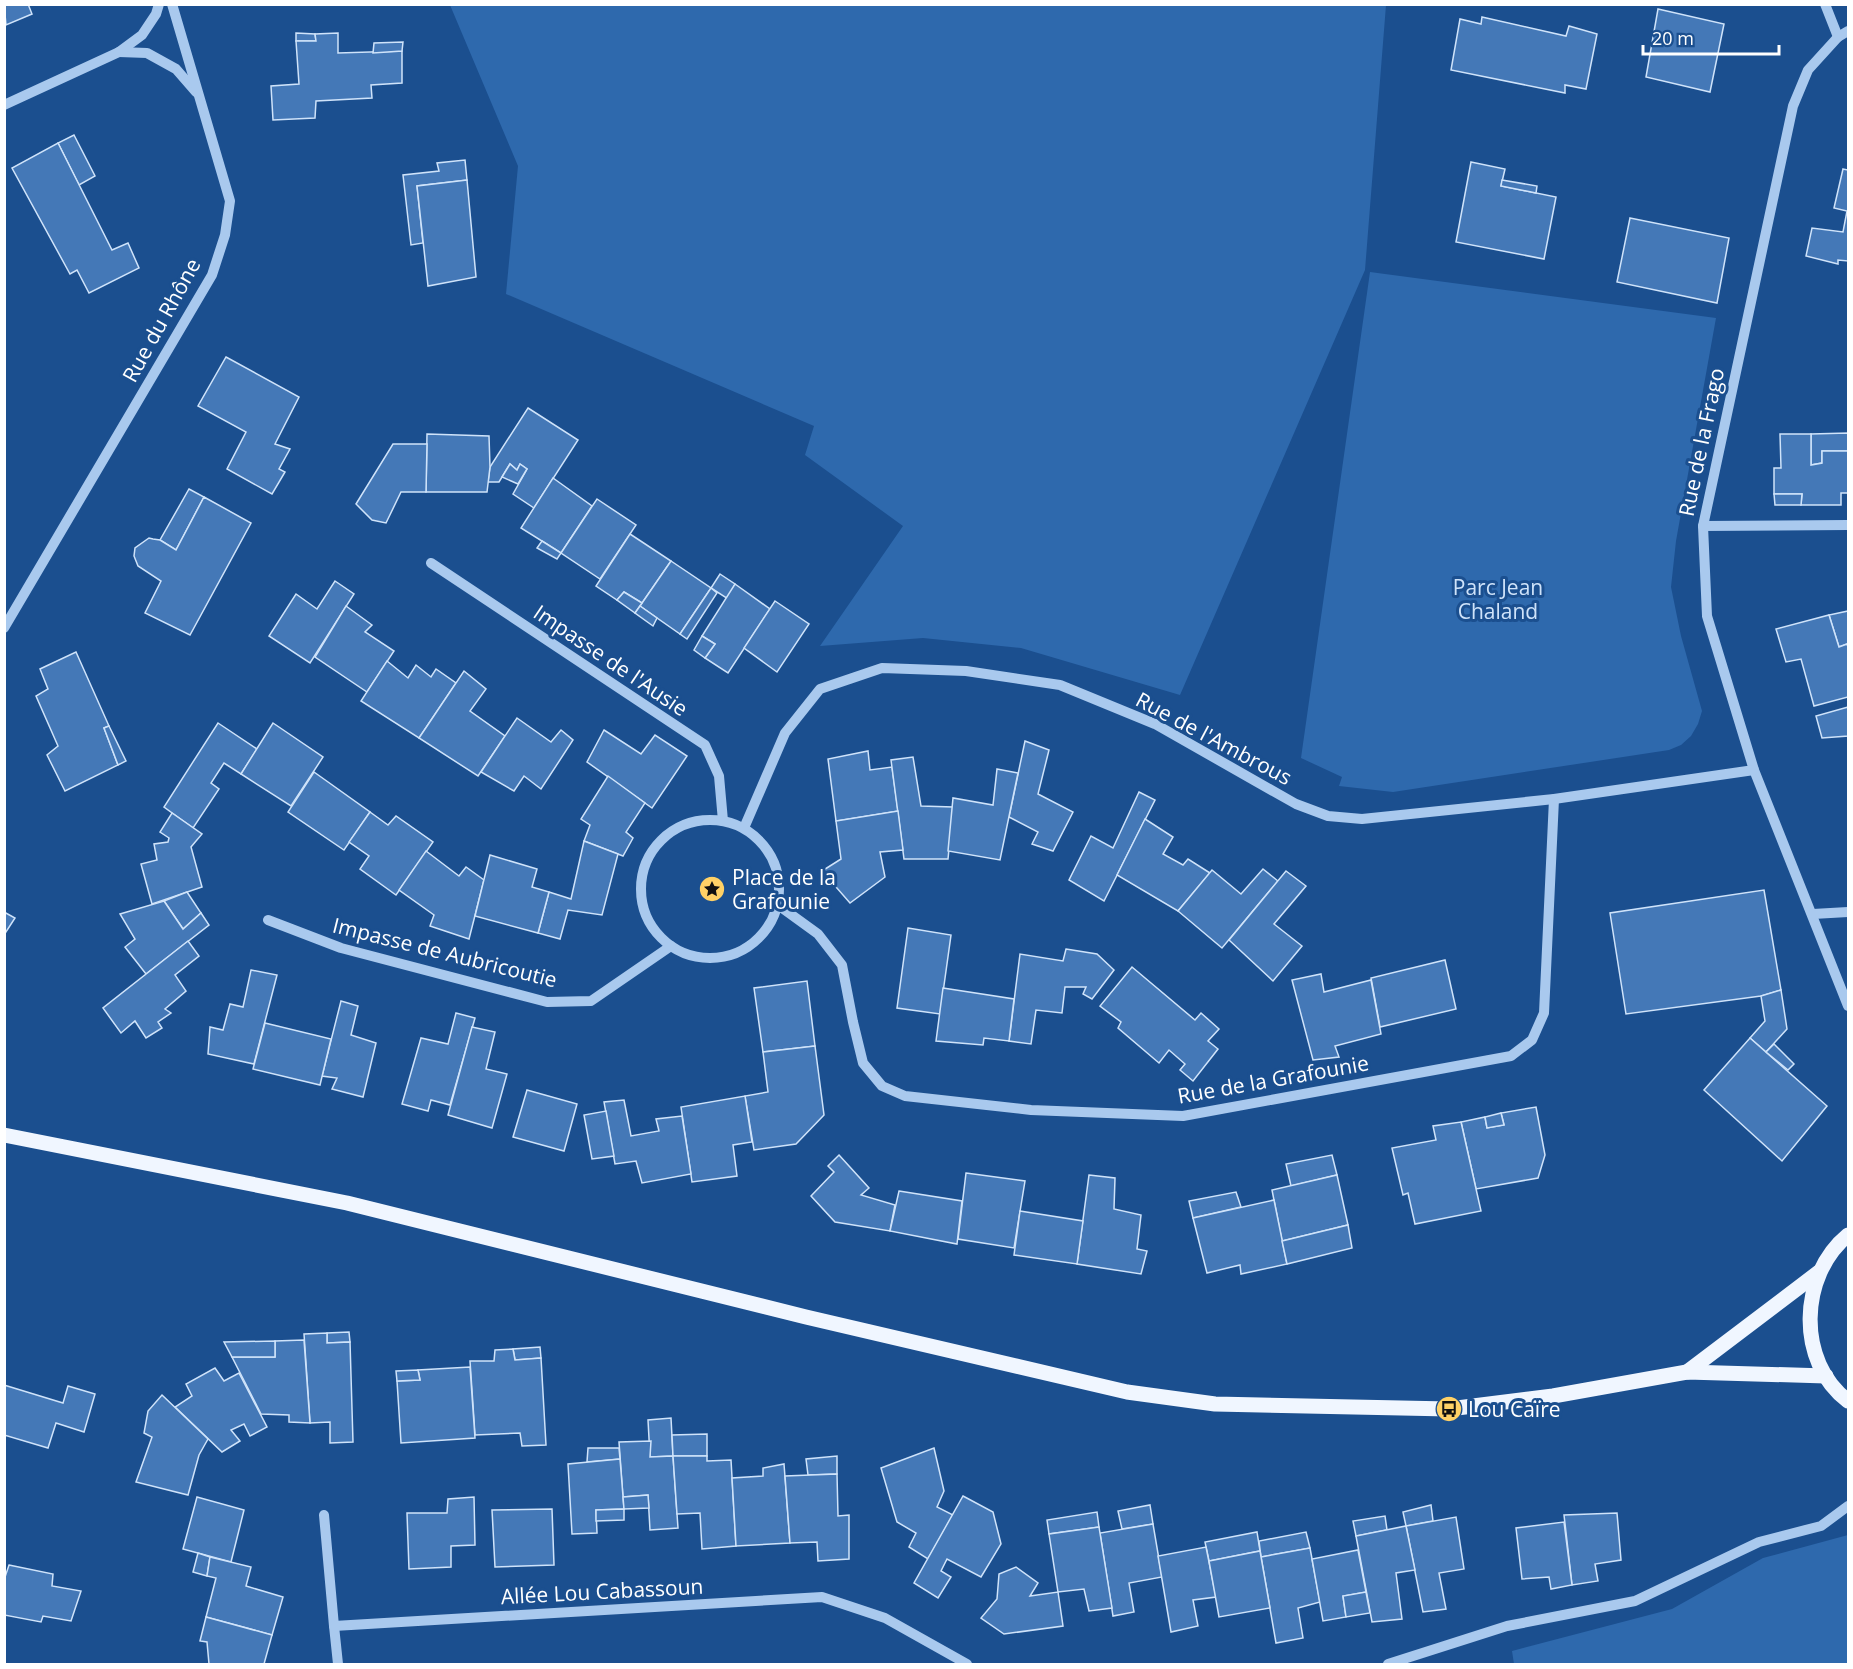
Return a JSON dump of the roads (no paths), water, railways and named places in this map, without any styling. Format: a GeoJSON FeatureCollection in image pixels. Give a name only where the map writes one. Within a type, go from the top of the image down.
{"type":"FeatureCollection","features":[{"type":"Feature","properties":{"kind":"main road"},"geometry":{"type":"LineString","coordinates":[[4,1135],[347,1203],[818,1320],[1126,1392],[1204,1403],[1449,1409],[1553,1396],[1687,1372],[1826,1376]]}},
{"type":"Feature","properties":{"kind":"main road"},"geometry":{"type":"LineString","coordinates":[[1848,1236],[1838,1244],[1819,1272],[1811,1298],[1809,1324],[1814,1351],[1826,1376],[1848,1401]]}},
{"type":"Feature","properties":{"kind":"main road"},"geometry":{"type":"LineString","coordinates":[[1687,1372],[1819,1272]]}},
{"type":"Feature","properties":{"kind":"street"},"geometry":{"type":"LineString","coordinates":[[4,105],[119,52],[142,35],[156,14],[159,4]]}},
{"type":"Feature","properties":{"kind":"street","name":"Rue du Rhône"},"geometry":{"type":"LineString","coordinates":[[4,628],[212,275],[225,235],[230,201],[172,4]]}},
{"type":"Feature","properties":{"kind":"street"},"geometry":{"type":"LineString","coordinates":[[1825,4],[1838,37]]}},
{"type":"Feature","properties":{"kind":"street","name":"Rue de la Frago"},"geometry":{"type":"LineString","coordinates":[[1848,31],[1838,37],[1808,70],[1793,106],[1703,526],[1707,616],[1754,770],[1848,1006]]}},
{"type":"Feature","properties":{"kind":"street"},"geometry":{"type":"LineString","coordinates":[[119,52],[147,54],[176,69],[199,95]]}},
{"type":"Feature","properties":{"kind":"street"},"geometry":{"type":"LineString","coordinates":[[1703,526],[1848,525]]}},
{"type":"Feature","properties":{"kind":"street","name":"Impasse de l'Ausie"},"geometry":{"type":"LineString","coordinates":[[431,563],[705,745],[718,776],[723,820]]}},
{"type":"Feature","properties":{"kind":"street","name":"Rue de l'Ambrous"},"geometry":{"type":"LineString","coordinates":[[744,828],[784,733],[820,689],[882,668],[966,671],[1060,685],[1155,724],[1296,804],[1328,816],[1362,819],[1554,799],[1754,770]]}},
{"type":"Feature","properties":{"kind":"street","name":"Rue de la Grafounie"},"geometry":{"type":"LineString","coordinates":[[778,905],[818,934],[842,965],[863,1063],[882,1086],[905,1096],[1031,1110],[1183,1116],[1510,1056],[1532,1040],[1544,1013],[1554,799]]}},
{"type":"Feature","properties":{"kind":"street"},"geometry":{"type":"LineString","coordinates":[[699,820],[723,820],[744,828],[762,842],[774,861],[780,882],[778,905],[770,925],[755,942],[736,954],[714,958],[692,956],[671,946],[654,930],[643,909],[640,885],[645,862],[658,842],[677,828],[699,820]]}},
{"type":"Feature","properties":{"kind":"street"},"geometry":{"type":"LineString","coordinates":[[1813,914],[1848,912]]}},
{"type":"Feature","properties":{"kind":"street","name":"Impasse de Aubricoutie"},"geometry":{"type":"LineString","coordinates":[[267,920],[341,948],[547,1002],[591,1001],[671,946]]}},
{"type":"Feature","properties":{"kind":"street"},"geometry":{"type":"LineString","coordinates":[[1388,1665],[1507,1626],[1635,1600],[1759,1542],[1821,1526],[1848,1506]]}},
{"type":"Feature","properties":{"kind":"street"},"geometry":{"type":"LineString","coordinates":[[324,1515],[338,1665]]}},
{"type":"Feature","properties":{"kind":"street","name":"Allée Lou Cabassoun"},"geometry":{"type":"LineString","coordinates":[[334,1626],[822,1597],[885,1618],[967,1665]]}},
{"type":"Feature","properties":{"kind":"place","name":"Place de la Grafounie"},"geometry":{"type":"Point","coordinates":[712,889]}},
{"type":"Feature","properties":{"kind":"place","name":"Lou Caïre"},"geometry":{"type":"Point","coordinates":[1449,1409]}},
{"type":"Feature","properties":{"kind":"park label","name":"Parc Jean Chaland"},"geometry":{"type":"Point","coordinates":[1498,599]}}]}
